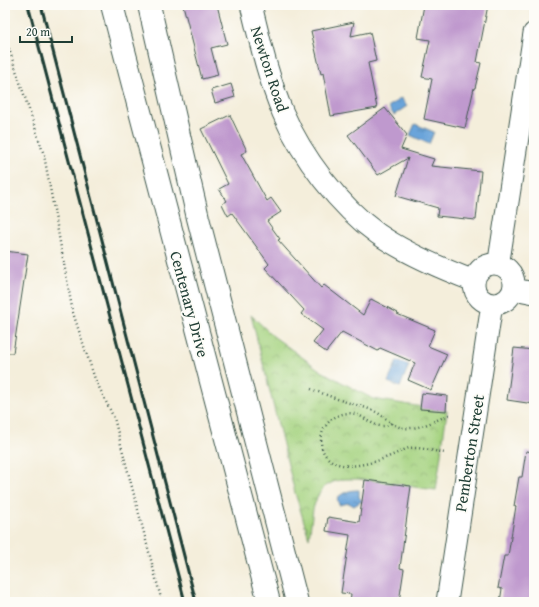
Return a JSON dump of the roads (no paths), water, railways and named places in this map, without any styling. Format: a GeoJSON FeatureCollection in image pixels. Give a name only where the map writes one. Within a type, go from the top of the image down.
{"type":"FeatureCollection","features":[{"type":"Feature","properties":{"kind":"highway","name":"Centenary Drive"},"geometry":{"type":"LineString","coordinates":[[112,5],[269,602]]}},
{"type":"Feature","properties":{"kind":"highway","name":"Centenary Drive"},"geometry":{"type":"LineString","coordinates":[[149,5],[198,218],[297,602]]}},
{"type":"Feature","properties":{"kind":"street","name":"Newton Road"},"geometry":{"type":"LineString","coordinates":[[251,5],[272,83],[283,114],[297,142],[315,169],[331,189],[357,215],[383,237],[424,260],[474,281]]}},
{"type":"Feature","properties":{"kind":"street"},"geometry":{"type":"LineString","coordinates":[[498,264],[534,33]]}},
{"type":"Feature","properties":{"kind":"street"},"geometry":{"type":"LineString","coordinates":[[498,264],[508,270],[512,276],[514,289],[511,295],[503,302],[492,304],[480,299],[476,294],[474,281],[476,275],[484,266],[498,264]]}},
{"type":"Feature","properties":{"kind":"street"},"geometry":{"type":"LineString","coordinates":[[514,289],[534,293]]}},
{"type":"Feature","properties":{"kind":"street","name":"Pemberton Street"},"geometry":{"type":"LineString","coordinates":[[447,602],[492,304]]}},
{"type":"Feature","properties":{"kind":"water"},"geometry":{"type":"Polygon","coordinates":[[[401,98],[407,106],[394,115],[388,107],[401,98]]]}},
{"type":"Feature","properties":{"kind":"water"},"geometry":{"type":"Polygon","coordinates":[[[415,124],[434,132],[429,144],[410,135],[415,124]]]}},
{"type":"Feature","properties":{"kind":"water"},"geometry":{"type":"Polygon","coordinates":[[[397,361],[409,365],[400,387],[388,382],[397,361]]]}},
{"type":"Feature","properties":{"kind":"water"},"geometry":{"type":"Polygon","coordinates":[[[359,490],[359,497],[362,501],[354,506],[349,503],[339,505],[337,498],[349,491],[359,490]]]}},
{"type":"Feature","properties":{"kind":"railway"},"geometry":{"type":"LineString","coordinates":[[28,5],[185,602]]}},
{"type":"Feature","properties":{"kind":"railway"},"geometry":{"type":"LineString","coordinates":[[41,5],[196,602]]}}]}
